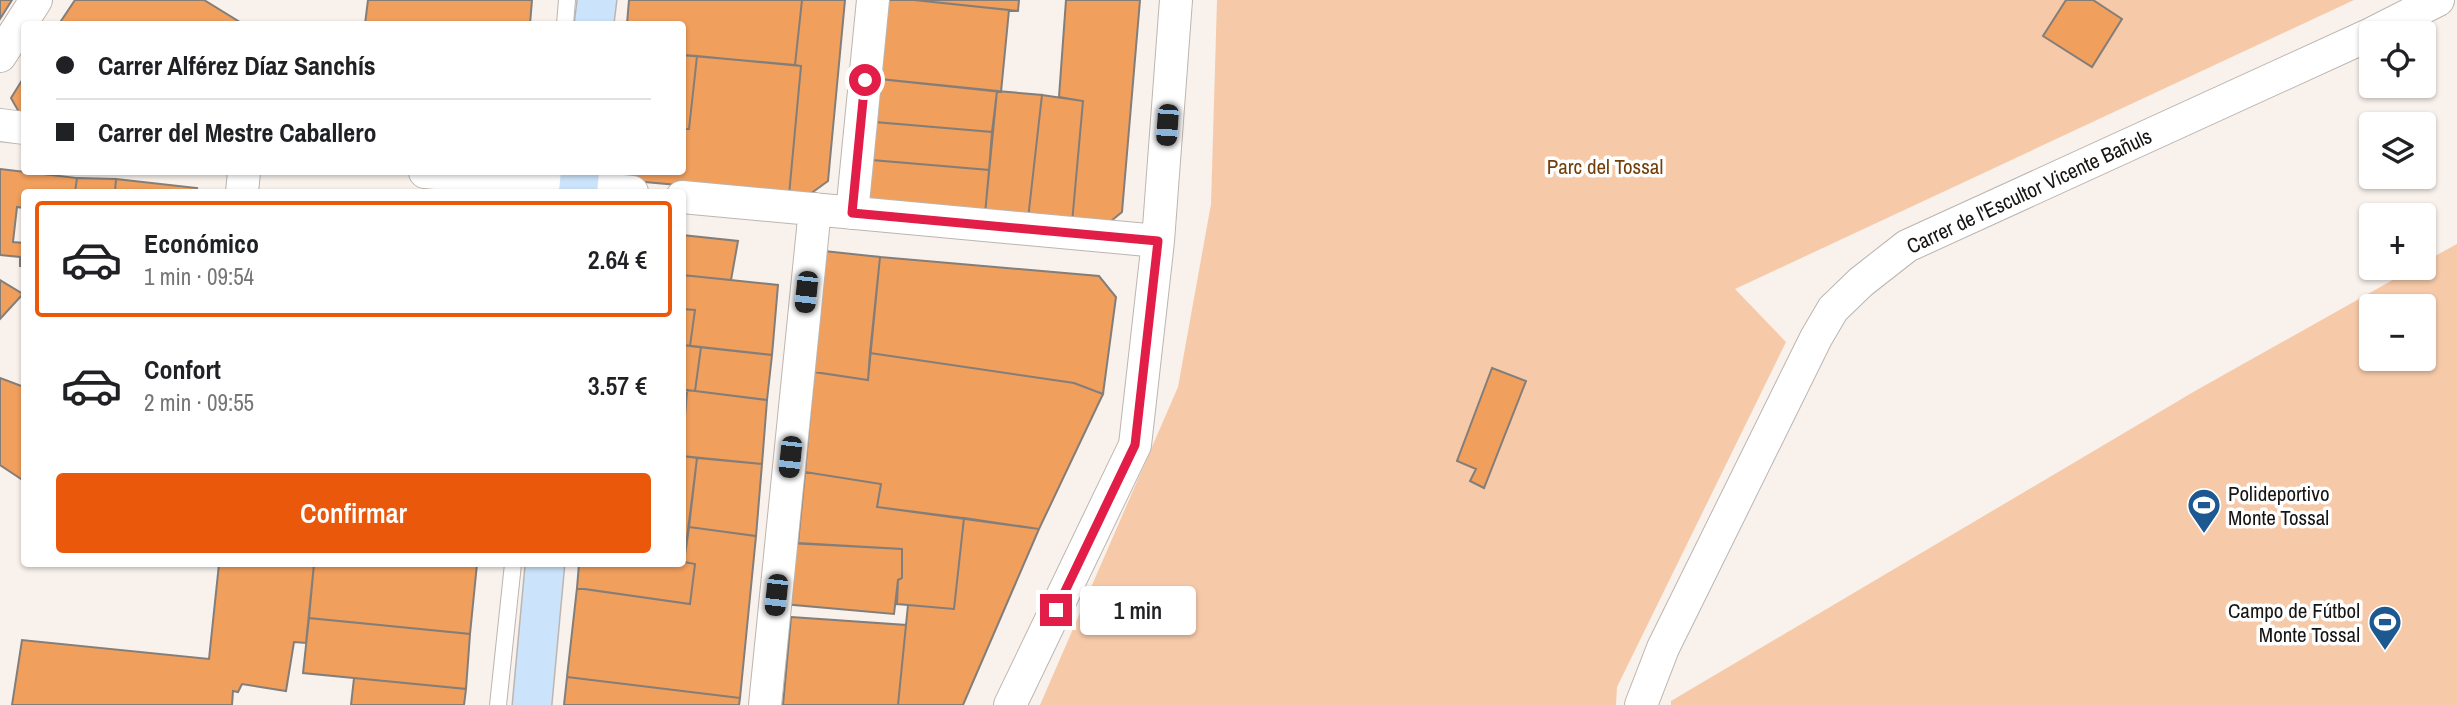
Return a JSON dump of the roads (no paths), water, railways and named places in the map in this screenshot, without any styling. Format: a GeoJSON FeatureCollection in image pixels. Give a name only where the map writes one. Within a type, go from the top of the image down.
{"type":"FeatureCollection","features":[{"type":"Feature","properties":{"kind":"main road"},"geometry":{"type":"LineString","coordinates":[[594,21],[597,0]]}},
{"type":"Feature","properties":{"kind":"main road"},"geometry":{"type":"LineString","coordinates":[[533,705],[545,567]]}},
{"type":"Feature","properties":{"kind":"street"},"geometry":{"type":"LineString","coordinates":[[22,21],[36,0]]}},
{"type":"Feature","properties":{"kind":"street"},"geometry":{"type":"LineString","coordinates":[[852,213],[873,0]]}},
{"type":"Feature","properties":{"kind":"street"},"geometry":{"type":"LineString","coordinates":[[1010,705],[1135,445],[1158,241],[1176,0]]}},
{"type":"Feature","properties":{"kind":"street","name":"Carrer de l'Escultor Vicente Bañuls"},"geometry":{"type":"LineString","coordinates":[[2397,21],[2438,0]]}},
{"type":"Feature","properties":{"kind":"street"},"geometry":{"type":"LineString","coordinates":[[0,56],[21,23]]}},
{"type":"Feature","properties":{"kind":"street","name":"Carrer de l'Escultor Vicente Bañuls"},"geometry":{"type":"LineString","coordinates":[[1641,705],[1663,648],[1816,338],[1833,309],[1861,282],[1907,246],[2359,40]]}},
{"type":"Feature","properties":{"kind":"street"},"geometry":{"type":"LineString","coordinates":[[0,125],[21,128]]}},
{"type":"Feature","properties":{"kind":"street"},"geometry":{"type":"LineString","coordinates":[[463,175],[610,189]]}},
{"type":"Feature","properties":{"kind":"street"},"geometry":{"type":"LineString","coordinates":[[686,197],[1158,241]]}},
{"type":"Feature","properties":{"kind":"street"},"geometry":{"type":"LineString","coordinates":[[765,705],[815,209]]}},
{"type":"Feature","properties":{"kind":"lane"},"geometry":{"type":"LineString","coordinates":[[565,21],[566,0]]}},
{"type":"Feature","properties":{"kind":"lane"},"geometry":{"type":"LineString","coordinates":[[498,705],[513,567]]}},
{"type":"Feature","properties":{"kind":"place","name":"Polideportivo Monte Tossal"},"geometry":{"type":"Point","coordinates":[2204,535]}},
{"type":"Feature","properties":{"kind":"place","name":"Campo de Fútbol Monte Tossal"},"geometry":{"type":"Point","coordinates":[2385,652]}},
{"type":"Feature","properties":{"kind":"park label","name":"Parc del Tossal"},"geometry":{"type":"Point","coordinates":[1605,166]}}]}
